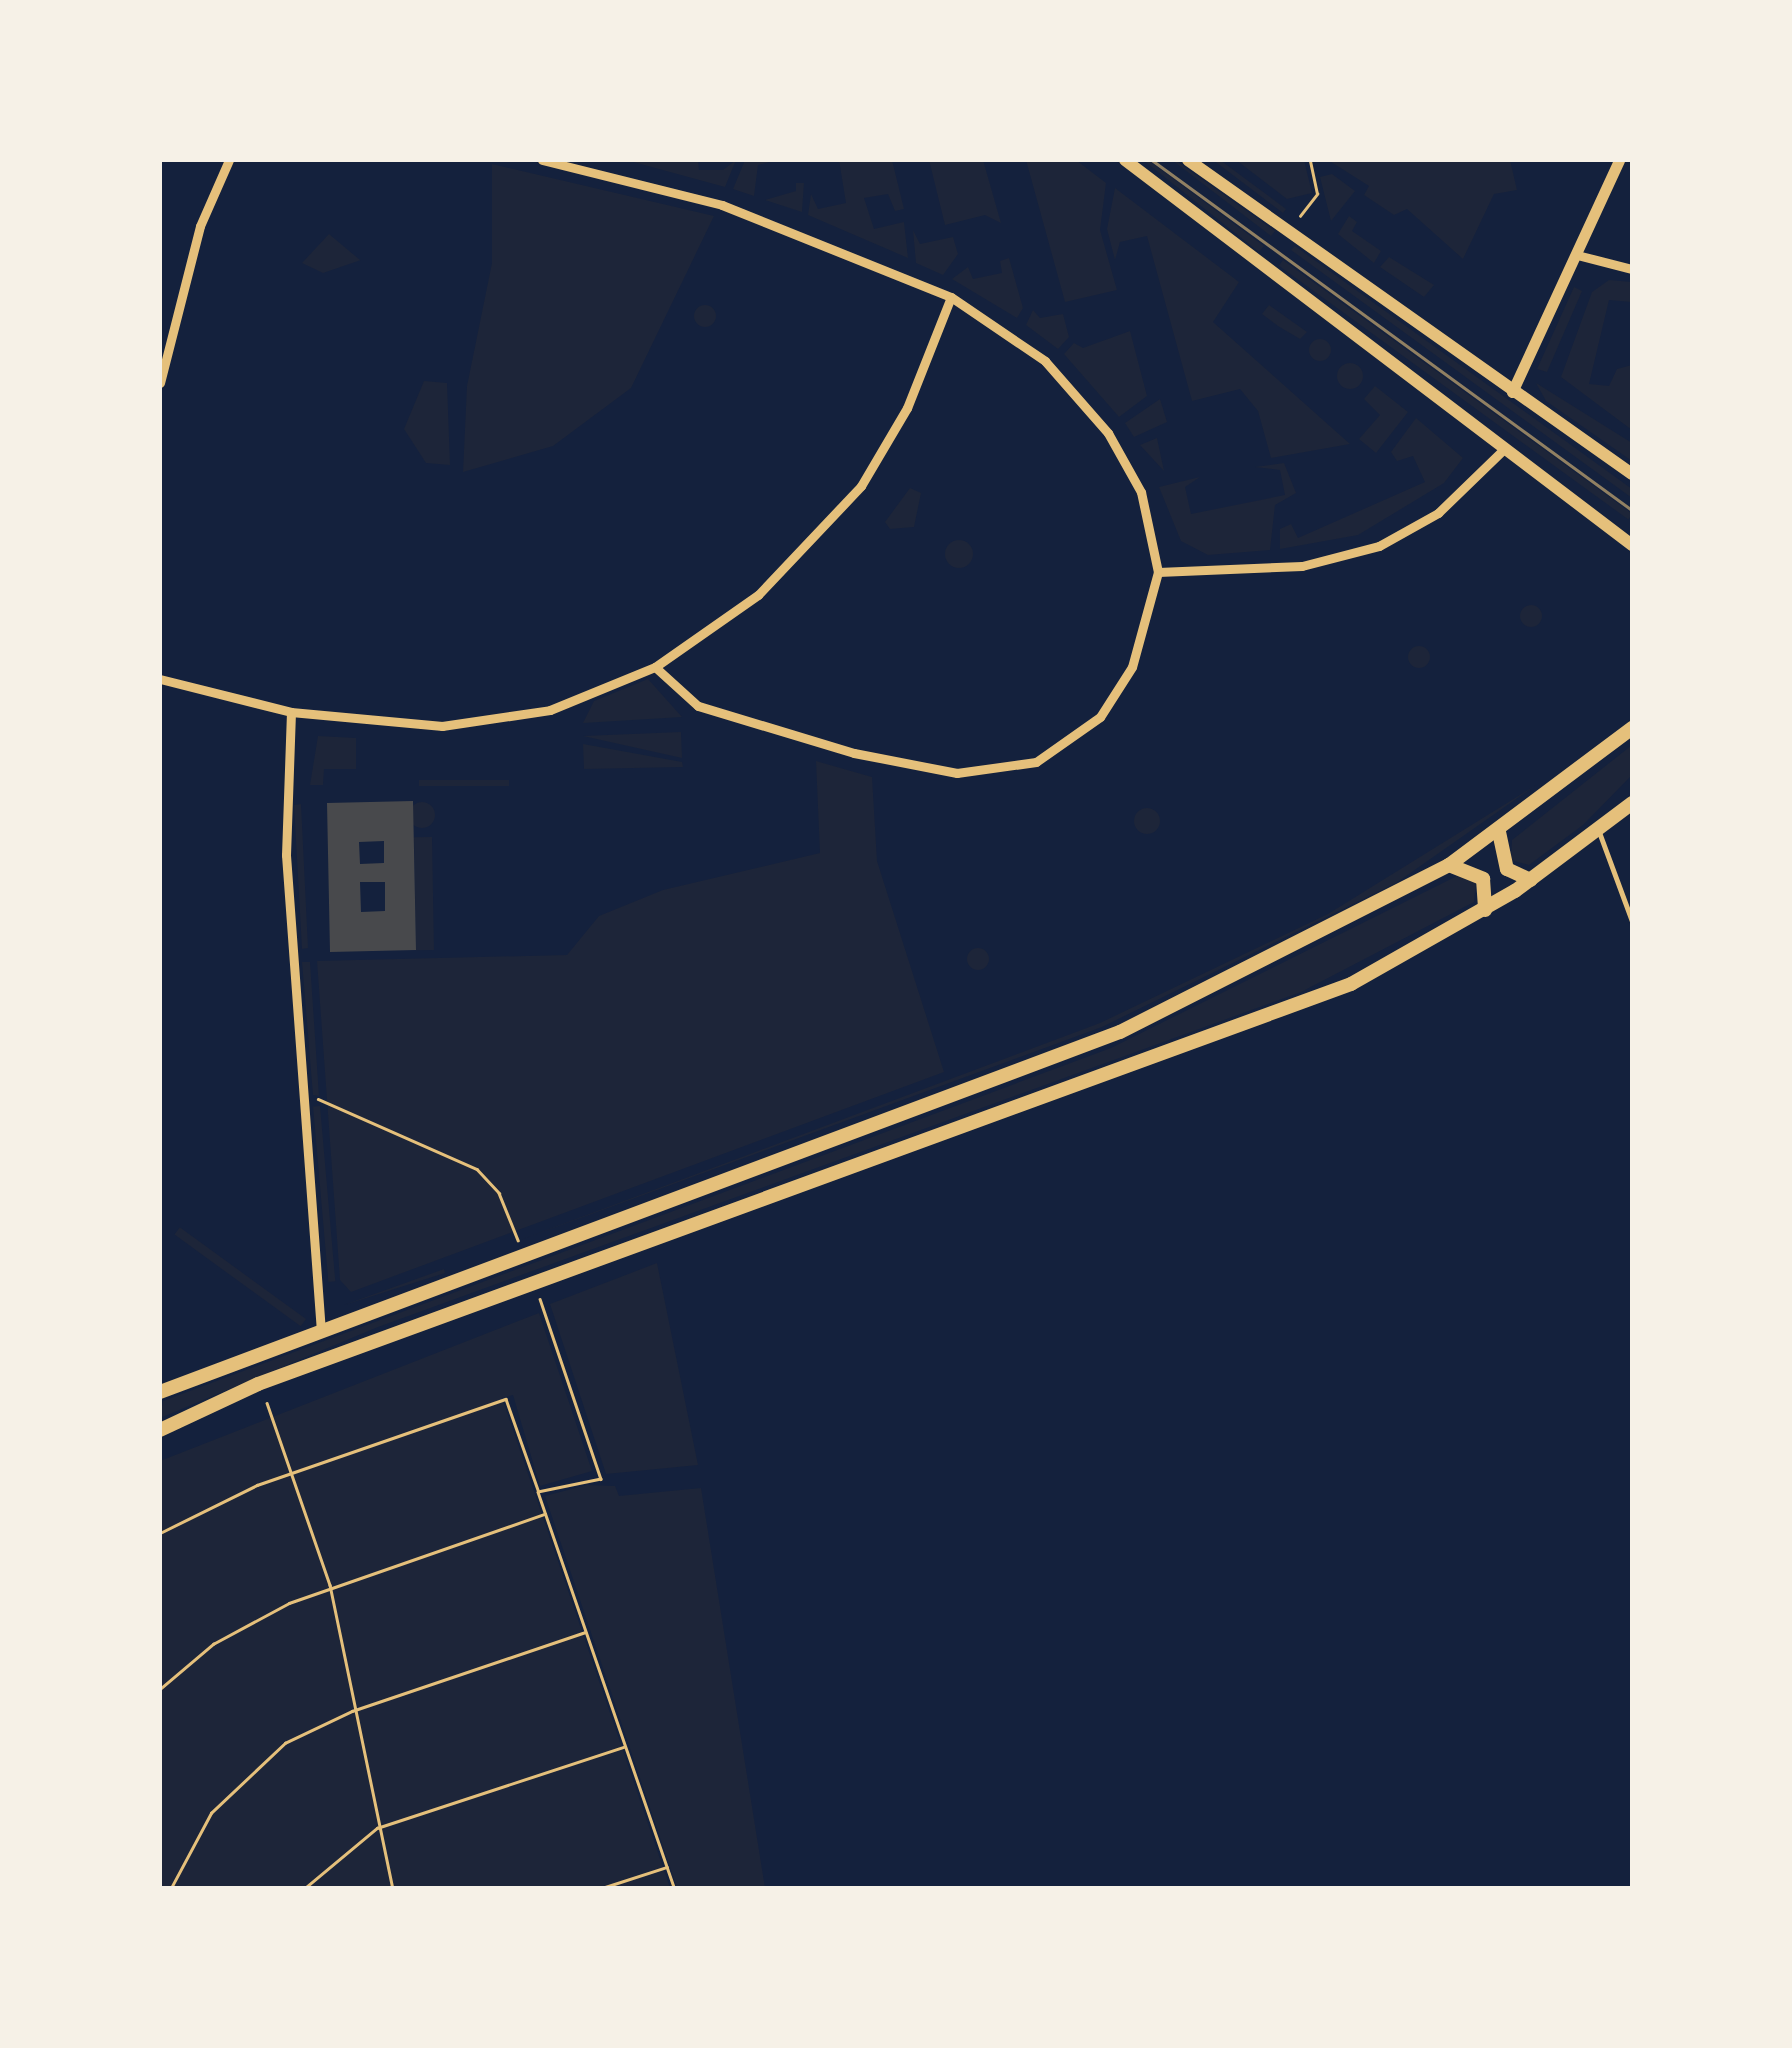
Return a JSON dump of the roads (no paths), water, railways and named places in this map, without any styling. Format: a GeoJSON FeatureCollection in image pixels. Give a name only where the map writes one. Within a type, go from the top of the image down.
{"type":"FeatureCollection","features":[{"type":"Feature","properties":{"kind":"main road"},"geometry":{"type":"LineString","coordinates":[[1125,160],[1632,546]]}},
{"type":"Feature","properties":{"kind":"main road"},"geometry":{"type":"LineString","coordinates":[[1188,160],[1632,474]]}},
{"type":"Feature","properties":{"kind":"main road"},"geometry":{"type":"LineString","coordinates":[[160,1392],[1120,1032],[1449,865],[1499,832],[1632,728]]}},
{"type":"Feature","properties":{"kind":"main road"},"geometry":{"type":"LineString","coordinates":[[160,1430],[273,1378],[1301,1005],[1485,910],[1531,880],[1632,802]]}},
{"type":"Feature","properties":{"kind":"main road"},"geometry":{"type":"LineString","coordinates":[[1499,832],[1507,869],[1531,880]]}},
{"type":"Feature","properties":{"kind":"main road"},"geometry":{"type":"LineString","coordinates":[[1449,865],[1484,879],[1485,910]]}},
{"type":"Feature","properties":{"kind":"street"},"geometry":{"type":"LineString","coordinates":[[160,383],[200,226],[229,160]]}},
{"type":"Feature","properties":{"kind":"street"},"geometry":{"type":"LineString","coordinates":[[542,160],[722,205],[950,297],[1045,361],[1108,433],[1139,486],[1158,572],[1132,667],[1100,717],[1036,762],[997,772],[890,762],[698,706],[656,667]]}},
{"type":"Feature","properties":{"kind":"street"},"geometry":{"type":"LineString","coordinates":[[1512,392],[1619,160]]}},
{"type":"Feature","properties":{"kind":"street"},"geometry":{"type":"LineString","coordinates":[[1577,255],[1632,269]]}},
{"type":"Feature","properties":{"kind":"street"},"geometry":{"type":"LineString","coordinates":[[160,679],[291,712],[442,726],[592,698],[656,667],[758,595],[861,486],[907,408],[950,297]]}},
{"type":"Feature","properties":{"kind":"street"},"geometry":{"type":"LineString","coordinates":[[1158,572],[1302,566],[1379,546],[1438,513],[1505,448]]}},
{"type":"Feature","properties":{"kind":"street"},"geometry":{"type":"LineString","coordinates":[[291,712],[286,856],[320,1332]]}},
{"type":"Feature","properties":{"kind":"lane"},"geometry":{"type":"LineString","coordinates":[[1597,830],[1632,922]]}},
{"type":"Feature","properties":{"kind":"tram line"},"geometry":{"type":"LineString","coordinates":[[1152,160],[1632,510]]}}]}
